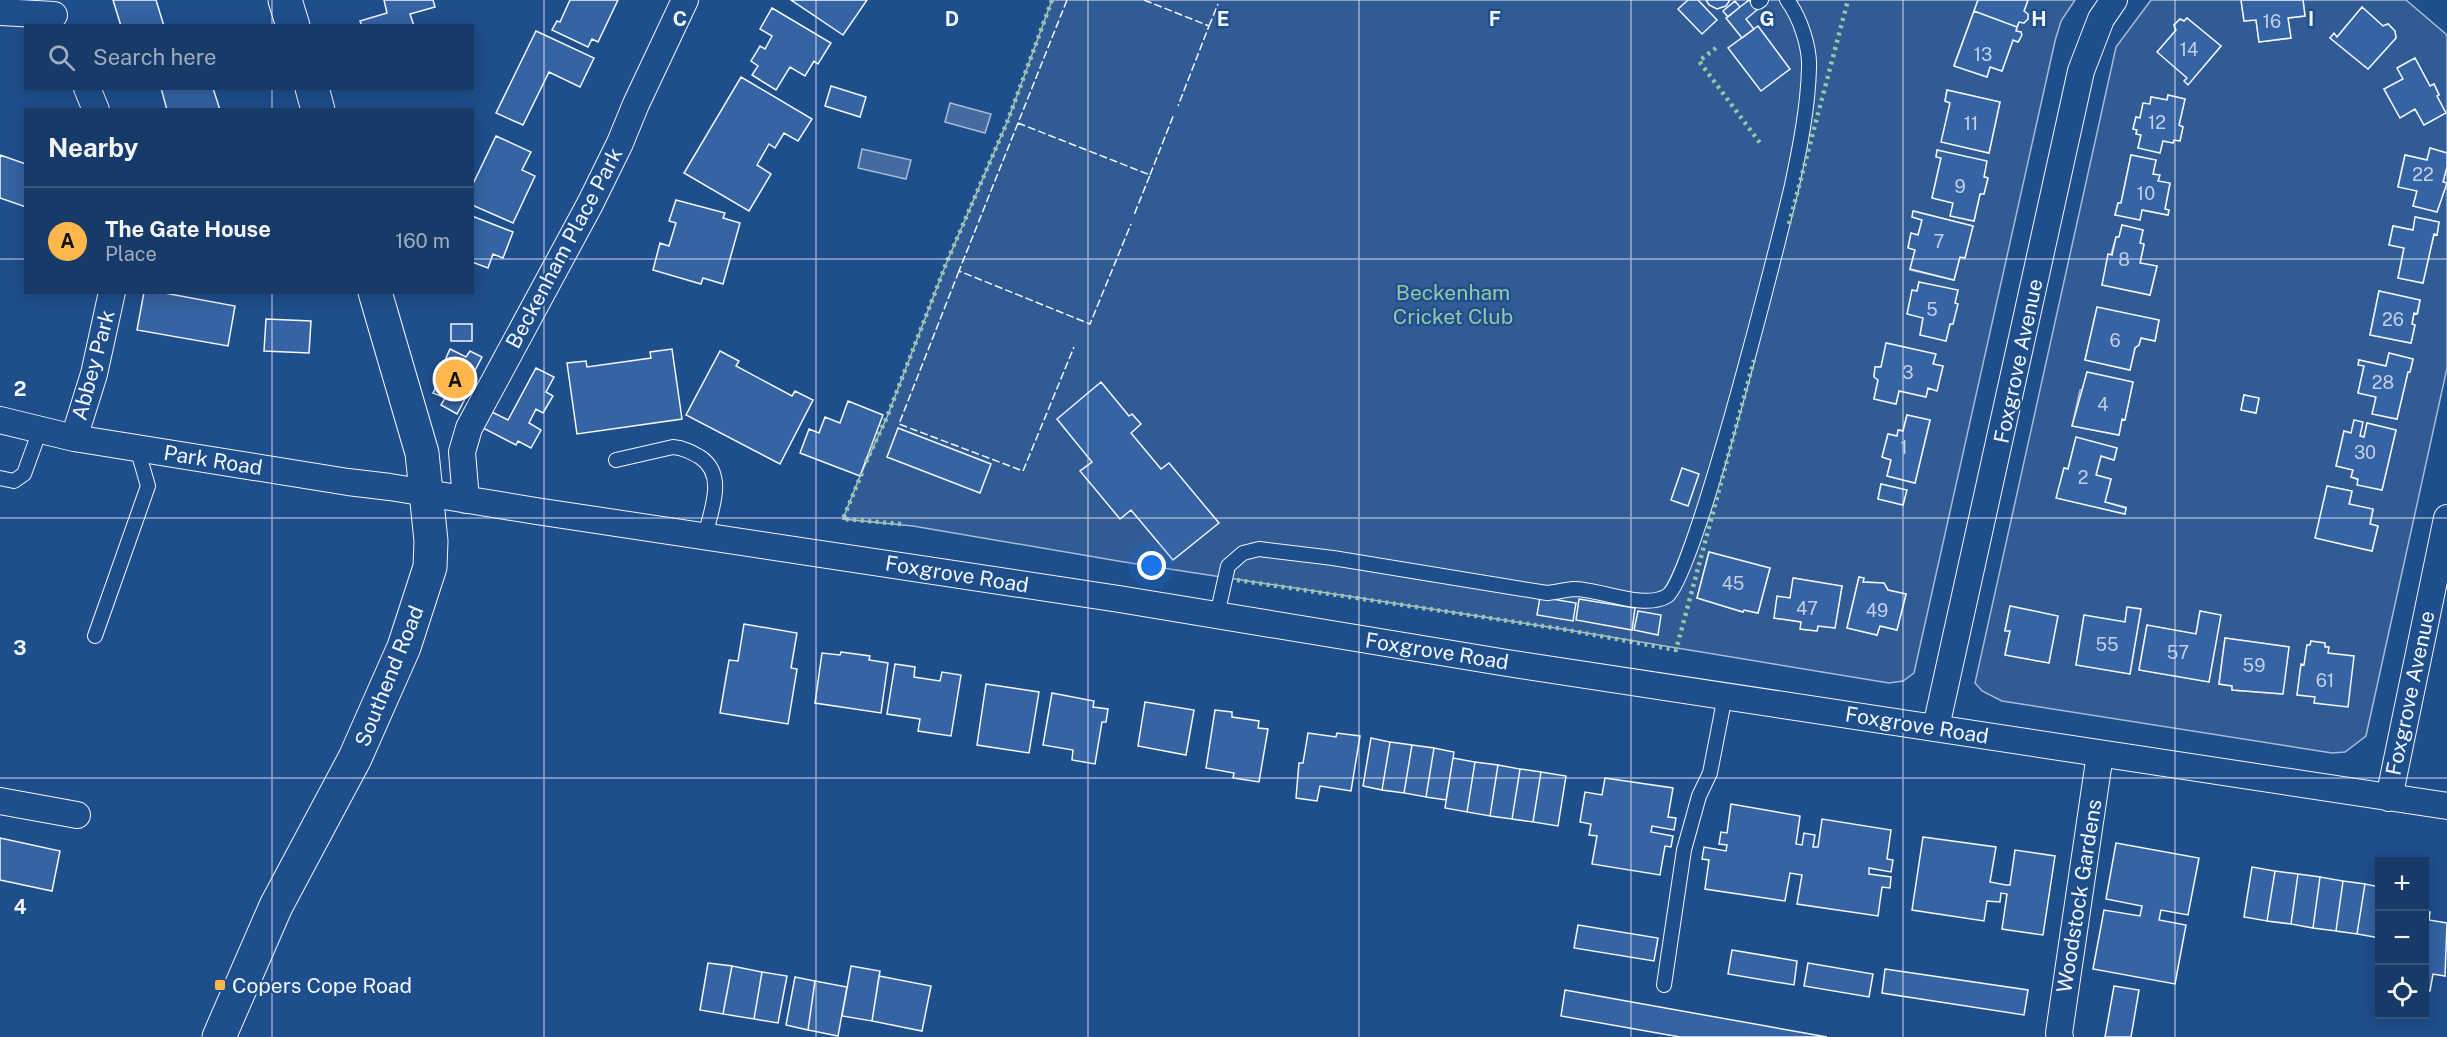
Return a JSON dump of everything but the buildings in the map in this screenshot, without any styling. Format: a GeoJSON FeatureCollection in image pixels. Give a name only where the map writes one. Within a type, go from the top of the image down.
{"type":"FeatureCollection","features":[{"type":"Feature","properties":{"kind":"main road"},"geometry":{"type":"LineString","coordinates":[[285,0],[292,24]]}},
{"type":"Feature","properties":{"kind":"main road"},"geometry":{"type":"LineString","coordinates":[[313,90],[317,108]]}},
{"type":"Feature","properties":{"kind":"main road","name":"Southend Road"},"geometry":{"type":"LineString","coordinates":[[219,1037],[276,906],[355,758],[404,647],[430,567],[431,541],[422,453],[376,294]]}},
{"type":"Feature","properties":{"kind":"street","name":"Beckenham Place Park"},"geometry":{"type":"LineString","coordinates":[[466,500],[462,452],[469,428],[595,194],[685,0]]}},
{"type":"Feature","properties":{"kind":"street","name":"Foxgrove Avenue"},"geometry":{"type":"LineString","coordinates":[[1936,727],[2081,71],[2101,19],[2114,0]]}},
{"type":"Feature","properties":{"kind":"street"},"geometry":{"type":"LineString","coordinates":[[0,12],[55,14]]}},
{"type":"Feature","properties":{"kind":"street"},"geometry":{"type":"LineString","coordinates":[[88,90],[95,108]]}},
{"type":"Feature","properties":{"kind":"street","name":"Abbey Park"},"geometry":{"type":"LineString","coordinates":[[74,438],[94,374],[112,294]]}},
{"type":"Feature","properties":{"kind":"street","name":"Park Road"},"geometry":{"type":"LineString","coordinates":[[0,420],[74,438],[427,493]]}},
{"type":"Feature","properties":{"kind":"street","name":"Foxgrove Road"},"geometry":{"type":"LineString","coordinates":[[427,493],[1725,696],[2447,806]]}},
{"type":"Feature","properties":{"kind":"street","name":"Foxgrove Avenue"},"geometry":{"type":"LineString","coordinates":[[2388,798],[2447,519]]}},
{"type":"Feature","properties":{"kind":"street","name":"Woodstock Gardens"},"geometry":{"type":"LineString","coordinates":[[2060,1037],[2100,754]]}},
{"type":"Feature","properties":{"kind":"street"},"geometry":{"type":"LineString","coordinates":[[0,801],[77,815]]}},
{"type":"Feature","properties":{"kind":"lane"},"geometry":{"type":"LineString","coordinates":[[1217,615],[1228,566],[1243,553],[1259,549],[1333,558],[1547,593],[1575,589],[1653,602],[1668,596],[1674,590],[1682,574],[1711,486],[1766,292],[1794,172],[1806,108],[1810,66],[1806,43],[1797,16],[1787,0]]}},
{"type":"Feature","properties":{"kind":"lane"},"geometry":{"type":"LineString","coordinates":[[0,478],[14,481],[24,474],[40,430]]}},
{"type":"Feature","properties":{"kind":"lane"},"geometry":{"type":"LineString","coordinates":[[616,460],[673,447],[683,448],[704,460],[713,469],[716,488],[705,536]]}},
{"type":"Feature","properties":{"kind":"lane"},"geometry":{"type":"LineString","coordinates":[[95,636],[148,486],[137,448]]}},
{"type":"Feature","properties":{"kind":"lane"},"geometry":{"type":"LineString","coordinates":[[1664,984],[1684,850],[1699,796],[1710,773],[1725,696]]}},
{"type":"Feature","properties":{"kind":"shaded area","name":"Beckenham Cricket Club"},"geometry":{"type":"Polygon","coordinates":[[[1052,0],[1978,0],[1954,65],[1987,77],[1990,67],[2002,71],[2013,40],[2018,42],[2020,39],[2021,32],[2016,31],[2019,22],[2024,23],[2028,19],[2024,11],[2028,0],[2075,0],[2061,21],[2055,41],[1914,673],[1903,681],[1889,683],[1562,629],[1124,562],[913,526],[843,519],[887,417],[946,264],[1008,120],[1052,0]],[[1947,90],[1945,101],[1950,103],[1942,142],[1989,153],[2000,102],[1947,90]],[[1938,150],[1936,156],[1941,158],[1932,198],[1953,203],[1951,216],[1974,221],[1980,194],[1984,194],[1988,178],[1938,150]],[[1914,211],[1912,217],[1922,220],[1918,235],[1911,234],[1908,247],[1915,250],[1910,270],[1954,280],[1960,257],[1965,257],[1973,226],[1914,211]],[[1919,282],[1917,291],[1923,318],[1920,335],[1946,340],[1950,324],[1953,324],[1957,304],[1919,282]],[[1887,343],[1881,367],[1875,367],[1874,376],[1878,380],[1874,399],[1896,404],[1899,391],[1926,396],[1928,388],[1937,390],[1943,366],[1933,364],[1935,354],[1887,343]],[[1907,415],[1903,431],[1899,430],[1897,436],[1888,434],[1882,457],[1891,460],[1887,476],[1915,483],[1930,420],[1907,415]],[[1881,484],[1878,499],[1903,505],[1906,490],[1881,484]],[[1709,552],[1697,598],[1743,612],[1744,610],[1758,613],[1770,568],[1709,552]],[[1859,577],[1847,628],[1877,635],[1880,626],[1897,630],[1906,594],[1888,590],[1884,583],[1863,582],[1864,578],[1859,577]],[[1794,578],[1790,598],[1774,618],[1801,622],[1801,629],[1817,631],[1818,626],[1835,628],[1842,586],[1794,578]]]}},
{"type":"Feature","properties":{"kind":"shaded area"},"geometry":{"type":"Polygon","coordinates":[[[2151,0],[2241,0],[2244,21],[2256,20],[2259,42],[2291,38],[2288,18],[2305,16],[2303,0],[2406,0],[2447,35],[2447,153],[2430,148],[2427,160],[2405,155],[2398,186],[2417,191],[2413,206],[2437,211],[2447,183],[2447,368],[2366,736],[2345,752],[2332,753],[2002,701],[1982,691],[1975,683],[2116,47],[2151,0]],[[2362,7],[2337,37],[2334,34],[2330,38],[2368,69],[2396,38],[2395,31],[2388,24],[2383,26],[2362,7]],[[2187,18],[2184,21],[2180,19],[2174,25],[2188,84],[2221,46],[2187,18]],[[2415,58],[2398,67],[2403,79],[2384,89],[2400,117],[2415,109],[2424,125],[2445,113],[2434,84],[2430,86],[2415,58]],[[2168,95],[2167,100],[2151,97],[2150,104],[2143,103],[2140,118],[2136,117],[2133,129],[2137,130],[2136,134],[2141,135],[2138,148],[2163,141],[2173,143],[2174,140],[2180,141],[2183,127],[2179,125],[2185,99],[2168,95]],[[2131,155],[2121,203],[2118,203],[2115,215],[2142,210],[2168,215],[2169,210],[2165,209],[2170,184],[2158,181],[2159,175],[2153,174],[2156,160],[2131,155]],[[2416,217],[2413,230],[2393,226],[2389,245],[2404,248],[2398,278],[2423,283],[2439,222],[2416,217]],[[2122,225],[2119,237],[2116,237],[2102,285],[2150,295],[2157,266],[2140,263],[2144,245],[2140,243],[2143,230],[2122,225]],[[2379,291],[2370,335],[2411,343],[2415,325],[2412,324],[2414,313],[2418,313],[2420,300],[2379,291]],[[2097,308],[2085,360],[2130,370],[2135,348],[2139,345],[2141,338],[2155,341],[2159,320],[2097,308]],[[2389,353],[2386,366],[2359,360],[2364,366],[2358,393],[2376,397],[2373,414],[2397,419],[2413,359],[2389,353]],[[2087,372],[2083,390],[2080,390],[2072,426],[2119,435],[2133,382],[2087,372]],[[2244,395],[2241,410],[2256,413],[2259,398],[2244,395]],[[2367,423],[2364,437],[2344,431],[2336,466],[2353,470],[2351,477],[2382,490],[2396,430],[2367,423]],[[2076,438],[2068,469],[2064,468],[2057,498],[2125,514],[2126,507],[2105,502],[2111,479],[2096,475],[2101,456],[2114,460],[2117,448],[2076,438]],[[2327,486],[2316,538],[2372,551],[2378,526],[2370,524],[2373,510],[2349,504],[2352,491],[2327,486]],[[2010,606],[2005,630],[2010,631],[2005,655],[2049,663],[2057,616],[2010,606]],[[2127,607],[2125,622],[2084,615],[2076,665],[2130,674],[2141,609],[2127,607]],[[2200,611],[2196,634],[2147,625],[2139,670],[2209,682],[2220,615],[2200,611]],[[2225,638],[2219,684],[2232,686],[2232,690],[2282,694],[2289,647],[2225,638]],[[2311,641],[2310,645],[2307,645],[2304,665],[2301,665],[2297,695],[2328,653],[2328,647],[2311,641]]]}},
{"type":"Feature","properties":{"kind":"shaded area"},"geometry":{"type":"Polygon","coordinates":[[[950,103],[991,114],[985,133],[945,122],[950,103]]]}},
{"type":"Feature","properties":{"kind":"shaded area"},"geometry":{"type":"Polygon","coordinates":[[[862,149],[911,160],[906,179],[858,168],[862,149]]]}},
{"type":"Feature","properties":{"kind":"shaded area"},"geometry":{"type":"Polygon","coordinates":[[[2447,167],[2447,183],[2443,182],[2447,167]]]}},
{"type":"Feature","properties":{"kind":"hedge"},"geometry":{"type":"LineString","coordinates":[[866,462],[887,417],[946,264],[1008,120],[1052,0]]}},
{"type":"Feature","properties":{"kind":"hedge"},"geometry":{"type":"LineString","coordinates":[[1789,224],[1848,0]]}},
{"type":"Feature","properties":{"kind":"hedge"},"geometry":{"type":"LineString","coordinates":[[1716,48],[1699,61],[1760,143]]}},
{"type":"Feature","properties":{"kind":"hedge"},"geometry":{"type":"LineString","coordinates":[[1237,580],[1562,629],[1676,650],[1754,360]]}},
{"type":"Feature","properties":{"kind":"hedge"},"geometry":{"type":"LineString","coordinates":[[862,473],[843,519],[902,524]]}},
{"type":"Feature","properties":{"kind":"fence"},"geometry":{"type":"LineString","coordinates":[[1067,0],[1018,123],[1150,175],[1134,215]]}},
{"type":"Feature","properties":{"kind":"fence"},"geometry":{"type":"LineString","coordinates":[[1144,0],[1209,26],[1178,106]]}},
{"type":"Feature","properties":{"kind":"fence"},"geometry":{"type":"LineString","coordinates":[[1209,26],[1218,4]]}},
{"type":"Feature","properties":{"kind":"fence"},"geometry":{"type":"LineString","coordinates":[[1150,175],[1174,114]]}},
{"type":"Feature","properties":{"kind":"fence"},"geometry":{"type":"LineString","coordinates":[[1018,123],[959,271],[1090,324],[1131,224]]}},
{"type":"Feature","properties":{"kind":"fence"},"geometry":{"type":"LineString","coordinates":[[959,271],[899,424],[1023,471],[1074,347]]}},
{"type":"Feature","properties":{"kind":"place","name":"The Gate House"},"geometry":{"type":"Point","coordinates":[455,379]}},
{"type":"Feature","properties":{"kind":"place","name":"Copers Cope Road"},"geometry":{"type":"Point","coordinates":[220,985]}}]}
